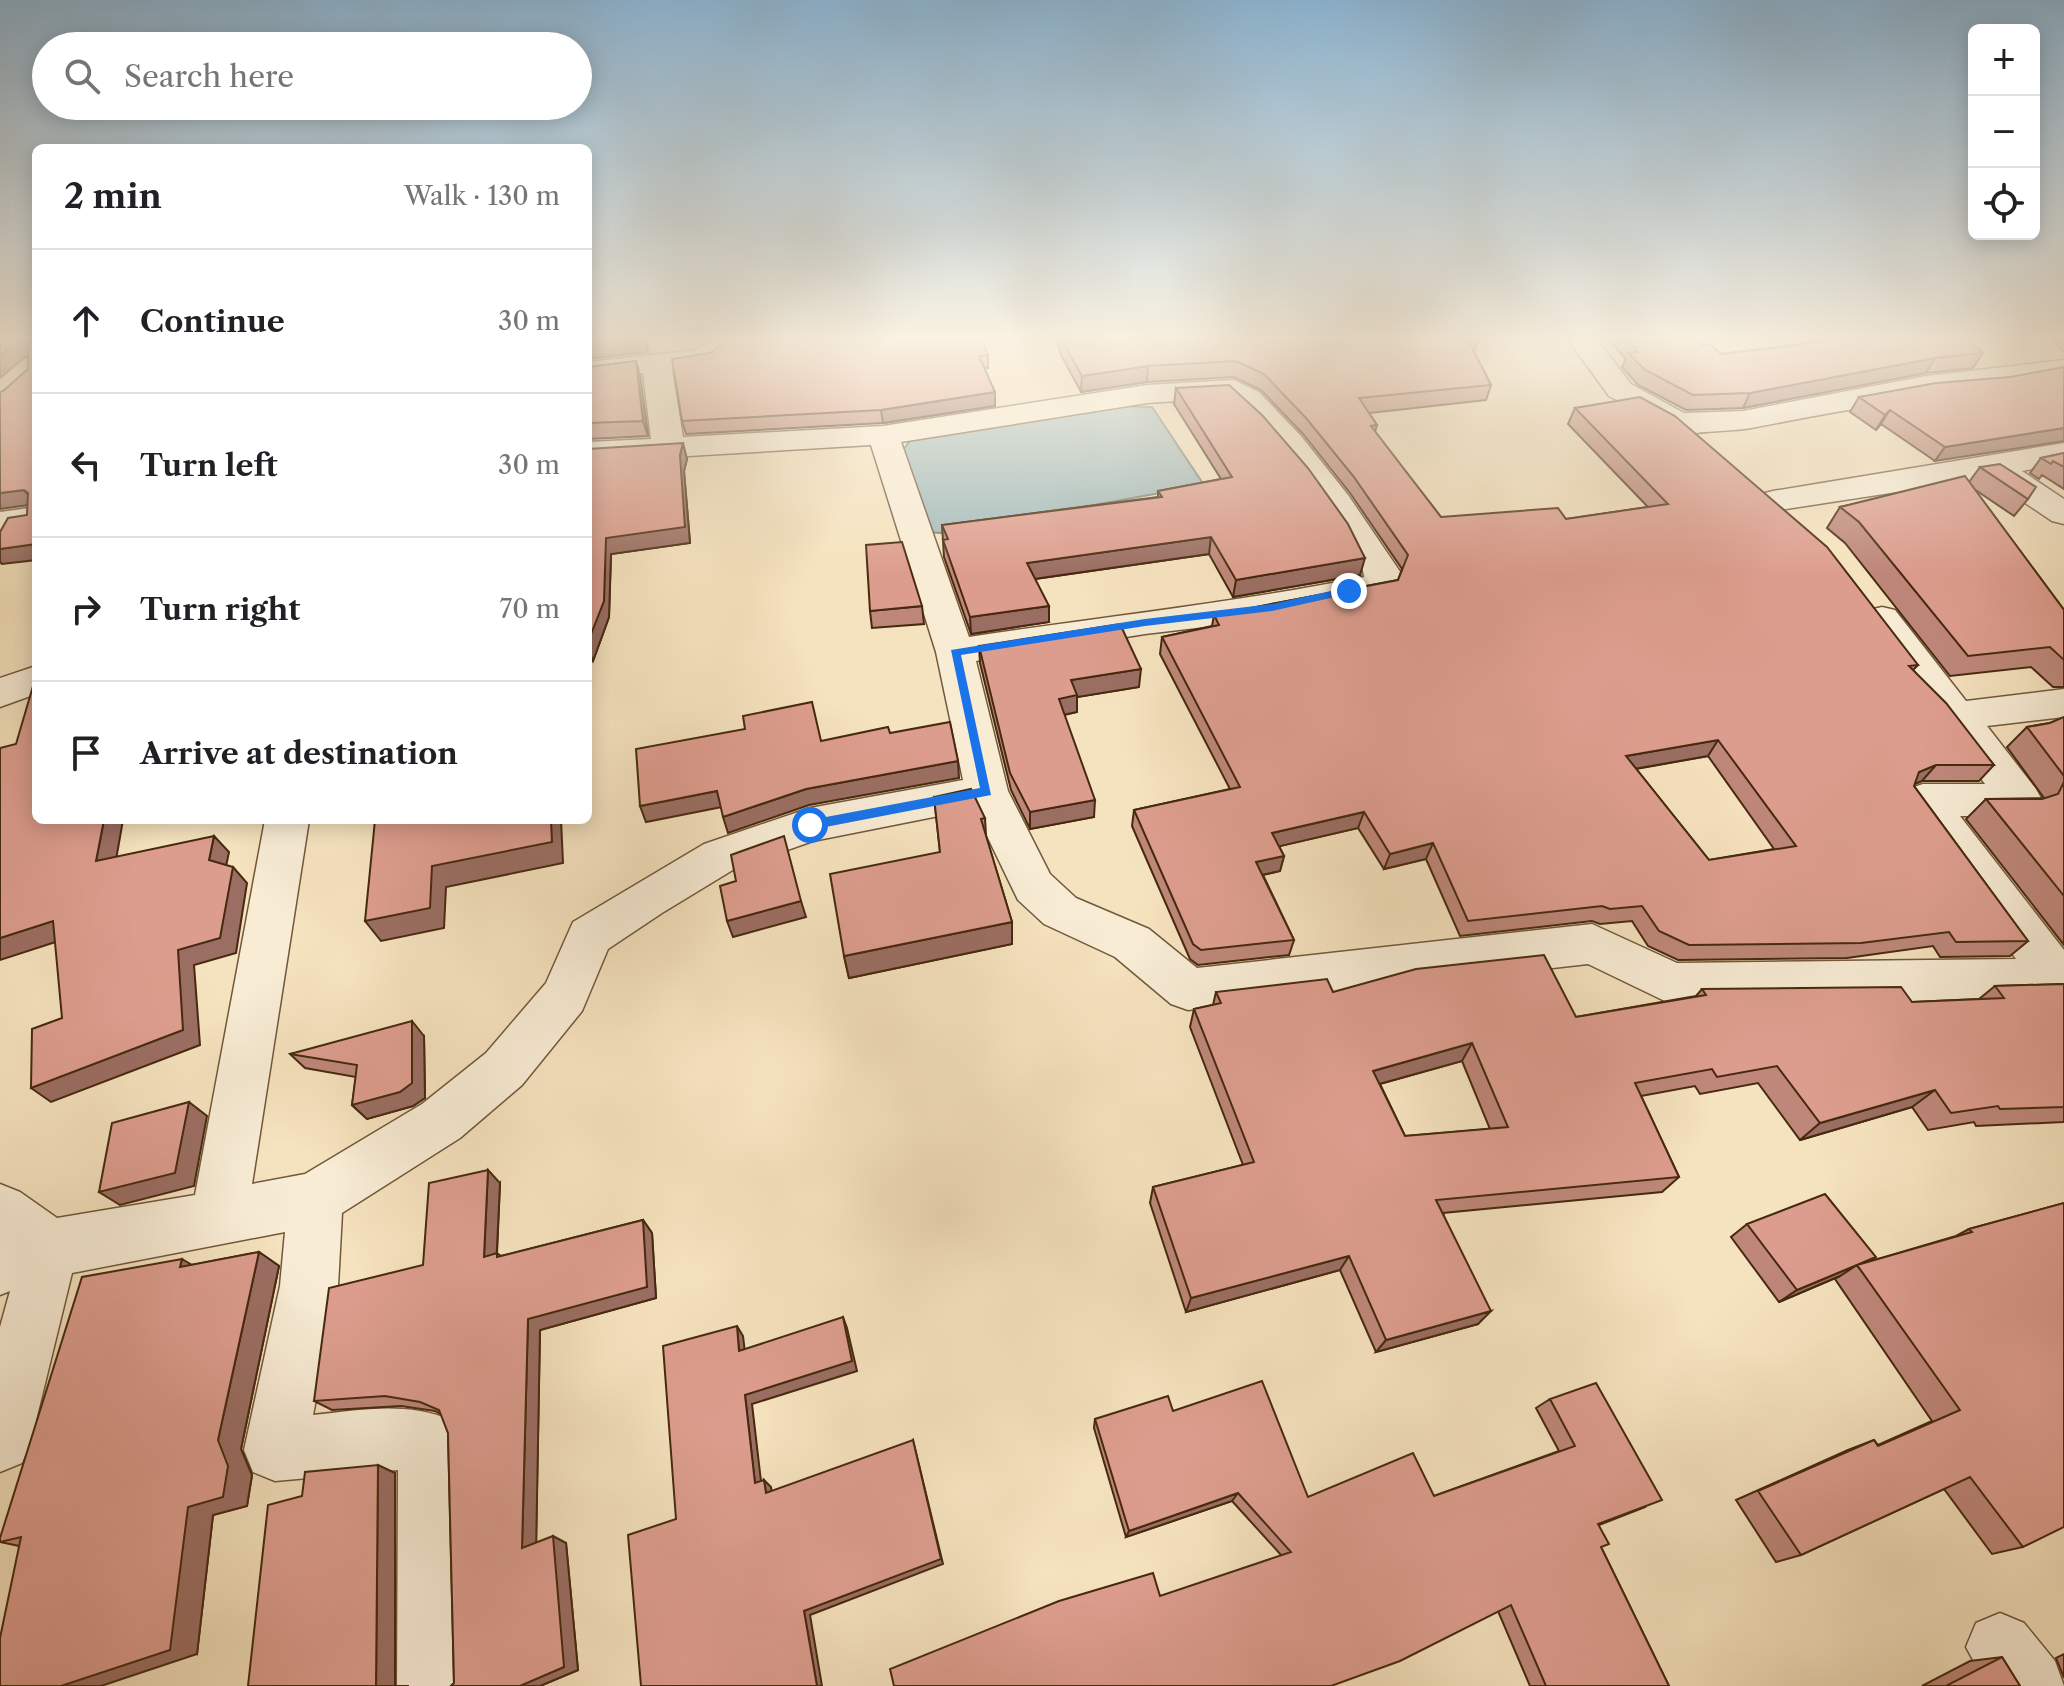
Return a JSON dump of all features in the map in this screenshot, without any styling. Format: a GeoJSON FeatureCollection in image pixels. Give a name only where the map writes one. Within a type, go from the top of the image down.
{"type":"FeatureCollection","features":[{"type":"Feature","properties":{"kind":"street"},"geometry":{"type":"LineString","coordinates":[[662,416],[668,445]]}},
{"type":"Feature","properties":{"kind":"street"},"geometry":{"type":"LineString","coordinates":[[592,452],[883,435],[1007,416]]}},
{"type":"Feature","properties":{"kind":"street"},"geometry":{"type":"LineString","coordinates":[[955,652],[1145,622],[1272,607],[1379,585],[1383,573],[1370,548],[1266,416]]}},
{"type":"Feature","properties":{"kind":"street"},"geometry":{"type":"LineString","coordinates":[[1668,416],[1716,452]]}},
{"type":"Feature","properties":{"kind":"street"},"geometry":{"type":"LineString","coordinates":[[1680,422],[1743,420],[1766,416]]}},
{"type":"Feature","properties":{"kind":"street"},"geometry":{"type":"LineString","coordinates":[[883,435],[955,652],[987,791],[1034,887],[1060,911],[1132,943],[1188,989],[1220,988],[1592,944],[1673,984],[2061,980]]}},
{"type":"Feature","properties":{"kind":"street"},"geometry":{"type":"LineString","coordinates":[[1812,535],[1762,492],[1994,467],[2064,453]]}},
{"type":"Feature","properties":{"kind":"street"},"geometry":{"type":"LineString","coordinates":[[1994,467],[2064,514]]}},
{"type":"Feature","properties":{"kind":"street"},"geometry":{"type":"LineString","coordinates":[[0,522],[32,518]]}},
{"type":"Feature","properties":{"kind":"street"},"geometry":{"type":"LineString","coordinates":[[1858,589],[2021,800],[1923,800],[2061,980]]}},
{"type":"Feature","properties":{"kind":"street"},"geometry":{"type":"LineString","coordinates":[[0,693],[32,681]]}},
{"type":"Feature","properties":{"kind":"street"},"geometry":{"type":"LineString","coordinates":[[1956,716],[2064,703]]}},
{"type":"Feature","properties":{"kind":"street"},"geometry":{"type":"LineString","coordinates":[[25,1256],[315,1199],[441,1121],[504,1069],[565,996],[590,936],[658,893],[720,856],[810,825],[987,791]]}},
{"type":"Feature","properties":{"kind":"street"},"geometry":{"type":"LineString","coordinates":[[219,1218],[286,824]]}},
{"type":"Feature","properties":{"kind":"street"},"geometry":{"type":"LineString","coordinates":[[315,1199],[309,1286],[275,1450],[393,1438],[429,1442],[432,1686]]}},
{"type":"Feature","properties":{"kind":"street"},"geometry":{"type":"LineString","coordinates":[[0,1211],[25,1256],[0,1441]]}},
{"type":"Feature","properties":{"kind":"water"},"geometry":{"type":"Polygon","coordinates":[[[1044,416],[1158,416],[1204,485],[940,533],[918,531],[896,459],[917,432],[1044,416]]]}},
{"type":"Feature","properties":{"kind":"building"},"geometry":{"type":"Polygon","coordinates":[[[0,416],[32,416],[32,545],[0,549],[0,532],[8,518],[27,515],[28,493],[24,490],[0,493],[0,416]]]}},
{"type":"Feature","properties":{"kind":"building"},"geometry":{"type":"Polygon","coordinates":[[[592,416],[642,416],[643,421],[592,423],[592,416]]]}},
{"type":"Feature","properties":{"kind":"building"},"geometry":{"type":"Polygon","coordinates":[[[681,416],[778,416],[682,421],[681,416]]]}},
{"type":"Feature","properties":{"kind":"building"},"geometry":{"type":"Polygon","coordinates":[[[1193,416],[1263,416],[1308,468],[1348,524],[1365,558],[1236,580],[1211,537],[1027,563],[1049,606],[970,617],[943,540],[948,539],[942,525],[1162,497],[1158,491],[1232,477],[1193,416]]]}},
{"type":"Feature","properties":{"kind":"building"},"geometry":{"type":"Polygon","coordinates":[[[1304,416],[1371,416],[1377,425],[1371,426],[1441,517],[1558,508],[1566,519],[1668,504],[1582,416],[1675,416],[1827,547],[1918,665],[1909,666],[1946,703],[1994,765],[1936,765],[1919,772],[1914,786],[2028,941],[1956,942],[1949,932],[1861,943],[1689,945],[1659,931],[1642,906],[1610,909],[1602,906],[1468,921],[1433,843],[1390,854],[1364,812],[1272,833],[1284,856],[1256,862],[1294,940],[1201,950],[1193,944],[1134,810],[1240,787],[1162,637],[1219,625],[1214,615],[1398,580],[1408,555],[1354,477],[1304,416]],[[1718,740],[1626,756],[1709,860],[1796,846],[1718,740]]]}},
{"type":"Feature","properties":{"kind":"building"},"geometry":{"type":"Polygon","coordinates":[[[1898,416],[2064,416],[2064,428],[1945,447],[1898,416]]]}},
{"type":"Feature","properties":{"kind":"building"},"geometry":{"type":"Polygon","coordinates":[[[683,443],[680,455],[685,527],[606,538],[604,601],[592,632],[592,449],[683,443]]]}},
{"type":"Feature","properties":{"kind":"building"},"geometry":{"type":"Polygon","coordinates":[[[2064,453],[2064,467],[2041,458],[2064,453]]]}},
{"type":"Feature","properties":{"kind":"building"},"geometry":{"type":"Polygon","coordinates":[[[2000,464],[2036,487],[2028,499],[1980,467],[2000,464]]]}},
{"type":"Feature","properties":{"kind":"building"},"geometry":{"type":"Polygon","coordinates":[[[1965,476],[2064,610],[2064,660],[2050,647],[1968,656],[1859,522],[1840,507],[1965,476]]]}},
{"type":"Feature","properties":{"kind":"building"},"geometry":{"type":"Polygon","coordinates":[[[902,542],[922,606],[870,611],[866,545],[902,542]]]}},
{"type":"Feature","properties":{"kind":"building"},"geometry":{"type":"Polygon","coordinates":[[[1120,624],[1141,669],[1071,680],[1077,695],[1059,699],[1095,800],[1030,812],[1010,773],[979,646],[1120,624]]]}},
{"type":"Feature","properties":{"kind":"building"},"geometry":{"type":"Polygon","coordinates":[[[32,690],[32,824],[103,824],[96,861],[214,836],[209,860],[233,867],[220,938],[178,950],[183,1030],[31,1088],[32,1029],[62,1018],[53,921],[0,938],[0,748],[16,744],[32,690]]]}},
{"type":"Feature","properties":{"kind":"building"},"geometry":{"type":"Polygon","coordinates":[[[812,702],[821,741],[888,727],[890,733],[950,722],[958,761],[806,789],[723,817],[717,791],[640,806],[636,749],[745,729],[743,716],[812,702]]]}},
{"type":"Feature","properties":{"kind":"building"},"geometry":{"type":"Polygon","coordinates":[[[2064,717],[2064,776],[2027,727],[2064,717]]]}},
{"type":"Feature","properties":{"kind":"building"},"geometry":{"type":"Polygon","coordinates":[[[2064,782],[2064,896],[1986,799],[2042,799],[2058,794],[2064,782]]]}},
{"type":"Feature","properties":{"kind":"building"},"geometry":{"type":"Polygon","coordinates":[[[971,789],[985,818],[981,819],[1012,922],[844,956],[830,874],[940,852],[934,797],[971,789]]]}},
{"type":"Feature","properties":{"kind":"building"},"geometry":{"type":"Polygon","coordinates":[[[375,824],[551,824],[552,842],[432,866],[430,908],[365,921],[375,824]]]}},
{"type":"Feature","properties":{"kind":"building"},"geometry":{"type":"Polygon","coordinates":[[[784,836],[801,901],[727,921],[720,886],[736,881],[731,855],[784,836]]]}},
{"type":"Feature","properties":{"kind":"building"},"geometry":{"type":"Polygon","coordinates":[[[1544,955],[1576,1017],[1706,995],[1702,989],[1901,987],[1912,1002],[2004,998],[1995,986],[2064,984],[2064,1107],[2000,1109],[1998,1106],[1951,1113],[1935,1090],[1820,1123],[1777,1066],[1717,1077],[1712,1069],[1635,1083],[1679,1177],[1436,1200],[1491,1311],[1386,1340],[1349,1256],[1191,1298],[1153,1187],[1254,1162],[1194,1009],[1221,1003],[1216,992],[1327,979],[1333,992],[1416,969],[1544,955]],[[1472,1043],[1373,1071],[1405,1136],[1508,1127],[1472,1043]]]}},
{"type":"Feature","properties":{"kind":"building"},"geometry":{"type":"Polygon","coordinates":[[[412,1021],[412,1083],[400,1092],[352,1105],[357,1065],[290,1054],[412,1021]]]}},
{"type":"Feature","properties":{"kind":"building"},"geometry":{"type":"Polygon","coordinates":[[[189,1102],[175,1173],[99,1192],[112,1123],[189,1102]]]}},
{"type":"Feature","properties":{"kind":"building"},"geometry":{"type":"Polygon","coordinates":[[[488,1170],[484,1257],[497,1253],[497,1257],[643,1220],[647,1287],[528,1319],[522,1548],[553,1536],[564,1667],[520,1686],[451,1686],[454,1683],[448,1433],[439,1410],[420,1402],[385,1396],[314,1401],[329,1288],[423,1265],[429,1183],[488,1170]]]}},
{"type":"Feature","properties":{"kind":"building"},"geometry":{"type":"Polygon","coordinates":[[[1825,1194],[1876,1257],[1797,1290],[1747,1224],[1825,1194]]]}},
{"type":"Feature","properties":{"kind":"building"},"geometry":{"type":"Polygon","coordinates":[[[2064,1203],[2064,1527],[2023,1547],[1970,1477],[1801,1555],[1758,1491],[1874,1440],[1878,1446],[1960,1410],[1857,1265],[2064,1203]]]}},
{"type":"Feature","properties":{"kind":"building"},"geometry":{"type":"Polygon","coordinates":[[[259,1252],[218,1440],[228,1466],[223,1497],[188,1507],[170,1650],[61,1686],[0,1686],[0,1638],[21,1537],[0,1542],[0,1538],[82,1277],[182,1259],[180,1267],[259,1252]]]}},
{"type":"Feature","properties":{"kind":"building"},"geometry":{"type":"Polygon","coordinates":[[[843,1317],[852,1361],[745,1395],[755,1483],[764,1480],[766,1493],[913,1440],[941,1559],[804,1611],[817,1686],[641,1686],[628,1535],[676,1519],[663,1346],[737,1326],[739,1351],[843,1317]]]}},
{"type":"Feature","properties":{"kind":"building"},"geometry":{"type":"Polygon","coordinates":[[[1262,1381],[1308,1497],[1413,1453],[1434,1496],[1575,1446],[1550,1399],[1596,1383],[1662,1500],[1598,1524],[1609,1544],[1601,1547],[1669,1686],[1546,1686],[1511,1605],[1400,1661],[1331,1686],[894,1686],[890,1669],[1059,1601],[1153,1573],[1160,1596],[1291,1552],[1238,1493],[1129,1531],[1095,1419],[1168,1396],[1173,1411],[1262,1381]]]}},
{"type":"Feature","properties":{"kind":"building"},"geometry":{"type":"Polygon","coordinates":[[[378,1465],[376,1686],[248,1686],[268,1505],[302,1496],[305,1472],[378,1465]]]}},
{"type":"Feature","properties":{"kind":"building"},"geometry":{"type":"Polygon","coordinates":[[[2002,1657],[2020,1686],[1946,1686],[2002,1657]]]}},
{"type":"Feature","properties":{"kind":"route"},"geometry":{"type":"LineString","coordinates":[[810,825],[987,791],[955,652],[1145,622],[1272,607],[1349,591]]}}]}
